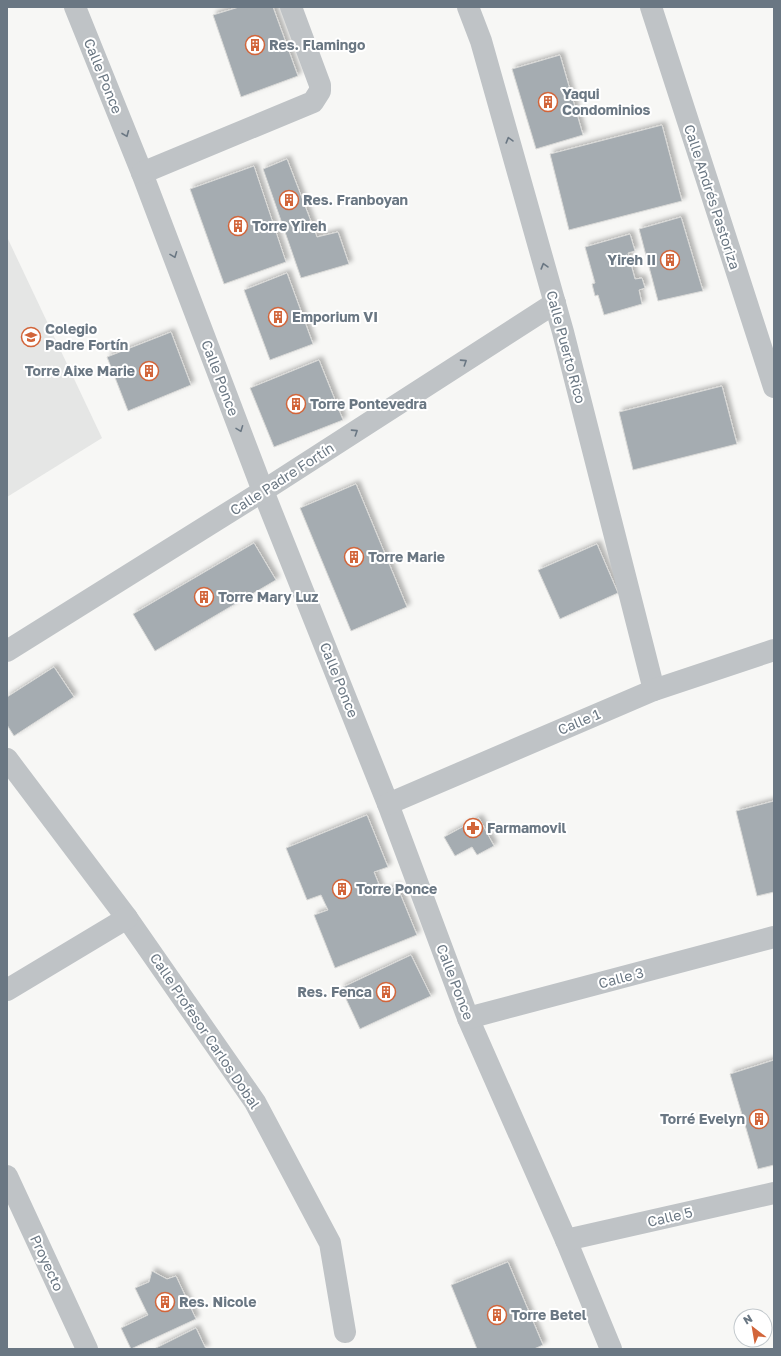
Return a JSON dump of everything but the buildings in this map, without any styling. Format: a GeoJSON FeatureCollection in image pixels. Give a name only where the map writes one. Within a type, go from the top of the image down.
{"type":"FeatureCollection","features":[{"type":"Feature","properties":{"kind":"street","name":"Calle Ponce"},"geometry":{"type":"LineString","coordinates":[[75,7],[142,173],[263,491],[388,804],[468,1018],[566,1240],[611,1349]]}},
{"type":"Feature","properties":{"kind":"street"},"geometry":{"type":"LineString","coordinates":[[142,173],[313,102],[320,91],[320,86],[291,7]]}},
{"type":"Feature","properties":{"kind":"street","name":"Calle Puerto Rico"},"geometry":{"type":"LineString","coordinates":[[468,7],[481,41],[555,303],[654,690]]}},
{"type":"Feature","properties":{"kind":"street","name":"Calle Andrés Pastoriza"},"geometry":{"type":"LineString","coordinates":[[651,7],[774,388]]}},
{"type":"Feature","properties":{"kind":"street","name":"Calle Padre Fortín"},"geometry":{"type":"LineString","coordinates":[[7,651],[263,491],[555,303]]}},
{"type":"Feature","properties":{"kind":"street","name":"Calle 1"},"geometry":{"type":"LineString","coordinates":[[388,804],[654,690],[774,650]]}},
{"type":"Feature","properties":{"kind":"street","name":"Calle Profesor Carlos Dobal"},"geometry":{"type":"LineString","coordinates":[[7,759],[127,918],[255,1102],[330,1243],[345,1332]]}},
{"type":"Feature","properties":{"kind":"street"},"geometry":{"type":"LineString","coordinates":[[7,990],[127,918]]}},
{"type":"Feature","properties":{"kind":"street","name":"Calle 3"},"geometry":{"type":"LineString","coordinates":[[468,1018],[774,937]]}},
{"type":"Feature","properties":{"kind":"street","name":"Proyecto"},"geometry":{"type":"LineString","coordinates":[[7,1176],[87,1349]]}},
{"type":"Feature","properties":{"kind":"street","name":"Calle 5"},"geometry":{"type":"LineString","coordinates":[[566,1240],[774,1193]]}},
{"type":"Feature","properties":{"kind":"shaded area","name":"Colegio Padre Fortín"},"geometry":{"type":"Polygon","coordinates":[[[7,237],[102,438],[7,497],[7,237]]]}},
{"type":"Feature","properties":{"kind":"place","name":"Res. Flamingo"},"geometry":{"type":"Point","coordinates":[255,45]}},
{"type":"Feature","properties":{"kind":"place","name":"Yaqui Condominios"},"geometry":{"type":"Point","coordinates":[548,102]}},
{"type":"Feature","properties":{"kind":"place","name":"Res. Franboyan"},"geometry":{"type":"Point","coordinates":[289,200]}},
{"type":"Feature","properties":{"kind":"place","name":"Torre Yireh"},"geometry":{"type":"Point","coordinates":[238,226]}},
{"type":"Feature","properties":{"kind":"place","name":"Yireh II"},"geometry":{"type":"Point","coordinates":[670,260]}},
{"type":"Feature","properties":{"kind":"place","name":"Emporium VI"},"geometry":{"type":"Point","coordinates":[278,317]}},
{"type":"Feature","properties":{"kind":"place","name":"Colegio Padre Fortín"},"geometry":{"type":"Point","coordinates":[31,337]}},
{"type":"Feature","properties":{"kind":"place","name":"Torre Aixe Marie"},"geometry":{"type":"Point","coordinates":[149,371]}},
{"type":"Feature","properties":{"kind":"place","name":"Torre Pontevedra"},"geometry":{"type":"Point","coordinates":[296,404]}},
{"type":"Feature","properties":{"kind":"place","name":"Torre Marie"},"geometry":{"type":"Point","coordinates":[354,557]}},
{"type":"Feature","properties":{"kind":"place","name":"Torre Mary Luz"},"geometry":{"type":"Point","coordinates":[204,597]}},
{"type":"Feature","properties":{"kind":"place","name":"Farmamovil"},"geometry":{"type":"Point","coordinates":[473,828]}},
{"type":"Feature","properties":{"kind":"place","name":"Torre Ponce"},"geometry":{"type":"Point","coordinates":[342,889]}},
{"type":"Feature","properties":{"kind":"place","name":"Res. Fenca"},"geometry":{"type":"Point","coordinates":[386,992]}},
{"type":"Feature","properties":{"kind":"place","name":"Torré Evelyn"},"geometry":{"type":"Point","coordinates":[759,1119]}},
{"type":"Feature","properties":{"kind":"place","name":"Res. Nicole"},"geometry":{"type":"Point","coordinates":[165,1302]}},
{"type":"Feature","properties":{"kind":"place","name":"Torre Betel"},"geometry":{"type":"Point","coordinates":[497,1315]}}]}
